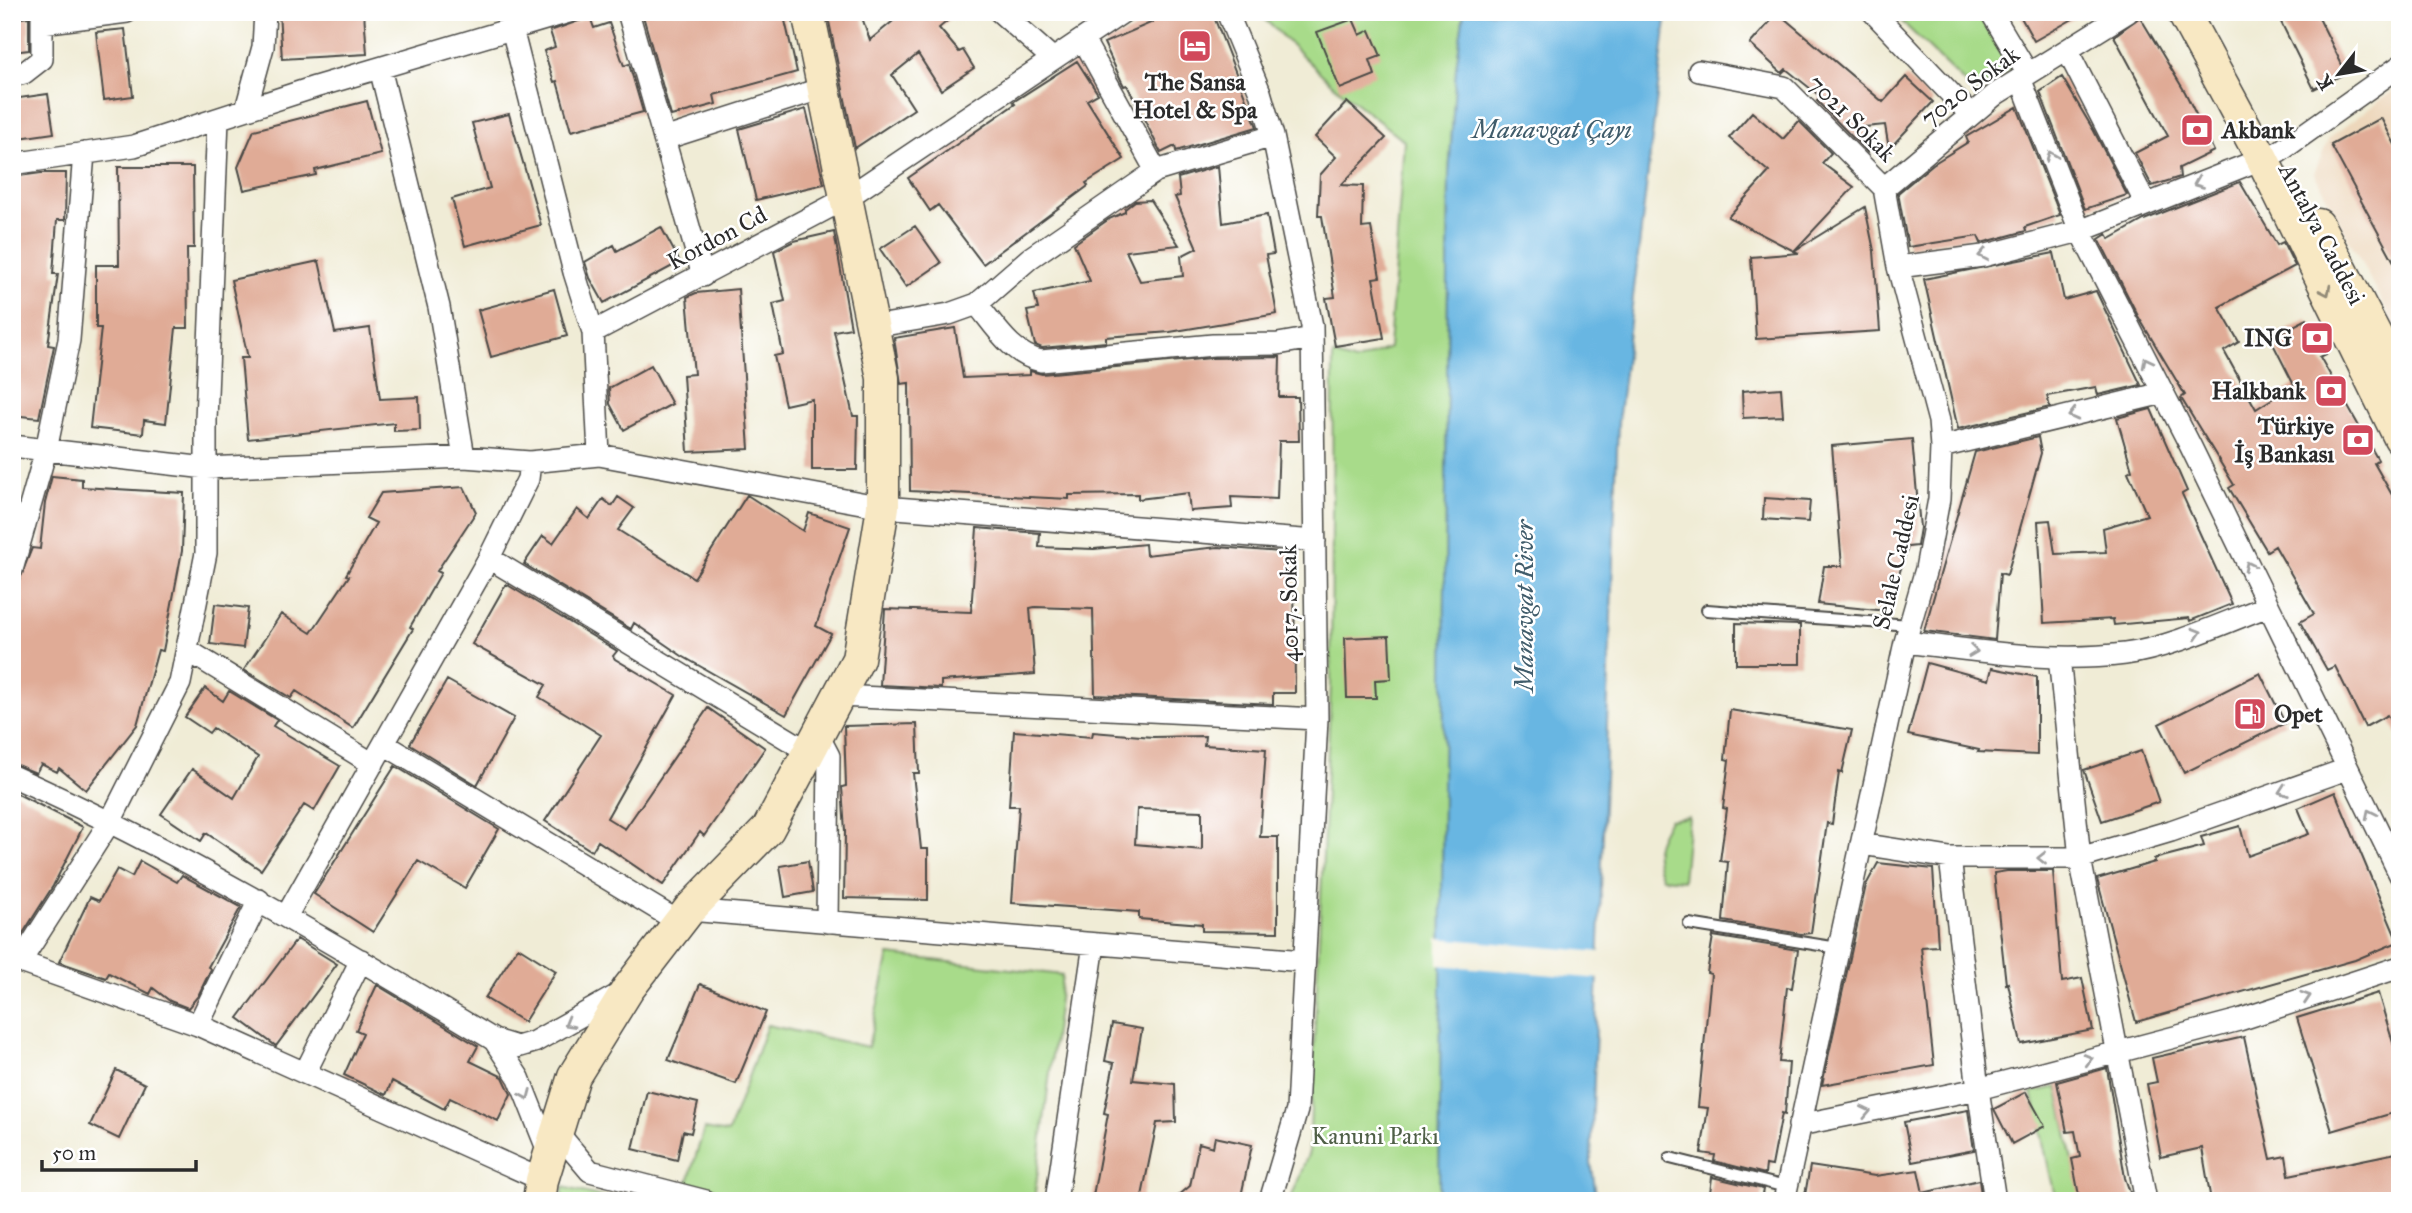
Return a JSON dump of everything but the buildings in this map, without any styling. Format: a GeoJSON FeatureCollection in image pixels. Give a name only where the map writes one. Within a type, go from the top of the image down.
{"type":"FeatureCollection","features":[{"type":"Feature","properties":{"kind":"street"},"geometry":{"type":"LineString","coordinates":[[12,76],[24,73],[42,59],[42,18],[127,12]]}},
{"type":"Feature","properties":{"kind":"street"},"geometry":{"type":"LineString","coordinates":[[246,109],[263,47],[265,12]]}},
{"type":"Feature","properties":{"kind":"street"},"geometry":{"type":"LineString","coordinates":[[12,164],[134,146],[246,109],[569,12]]}},
{"type":"Feature","properties":{"kind":"street"},"geometry":{"type":"LineString","coordinates":[[628,12],[703,276]]}},
{"type":"Feature","properties":{"kind":"street"},"geometry":{"type":"LineString","coordinates":[[547,1167],[574,1076],[628,989],[684,916],[768,829],[858,659],[883,507],[883,378],[808,12]]}},
{"type":"Feature","properties":{"kind":"street"},"geometry":{"type":"LineString","coordinates":[[1000,12],[1053,60]]}},
{"type":"Feature","properties":{"kind":"street","name":"Kordon Cd"},"geometry":{"type":"LineString","coordinates":[[593,332],[845,199],[1123,12]]}},
{"type":"Feature","properties":{"kind":"street","name":"4017. Sokak"},"geometry":{"type":"LineString","coordinates":[[1227,12],[1260,92],[1273,136],[1312,338],[1317,719],[1297,1110],[1270,1201]]}},
{"type":"Feature","properties":{"kind":"street"},"geometry":{"type":"LineString","coordinates":[[1873,12],[1970,114]]}},
{"type":"Feature","properties":{"kind":"street"},"geometry":{"type":"LineString","coordinates":[[1991,12],[2024,76],[2080,231],[2163,393],[2400,875]]}},
{"type":"Feature","properties":{"kind":"street","name":"7020 Sokak"},"geometry":{"type":"LineString","coordinates":[[1884,188],[1970,114],[2067,50],[2097,21],[2128,12]]}},
{"type":"Feature","properties":{"kind":"street","name":"Antalya Caddesi"},"geometry":{"type":"LineString","coordinates":[[2183,12],[2270,155],[2400,382]]}},
{"type":"Feature","properties":{"kind":"street","name":"Antalya Caddesi"},"geometry":{"type":"LineString","coordinates":[[2202,12],[2400,438]]}},
{"type":"Feature","properties":{"kind":"street"},"geometry":{"type":"LineString","coordinates":[[512,29],[593,332],[599,455]]}},
{"type":"Feature","properties":{"kind":"street"},"geometry":{"type":"LineString","coordinates":[[1083,39],[1156,171]]}},
{"type":"Feature","properties":{"kind":"street"},"geometry":{"type":"LineString","coordinates":[[2067,50],[2146,204]]}},
{"type":"Feature","properties":{"kind":"street"},"geometry":{"type":"LineString","coordinates":[[1898,267],[1983,256],[2080,231],[2270,155],[2400,66]]}},
{"type":"Feature","properties":{"kind":"street"},"geometry":{"type":"LineString","coordinates":[[380,68],[439,307],[464,457]]}},
{"type":"Feature","properties":{"kind":"street","name":"7021 Sokak"},"geometry":{"type":"LineString","coordinates":[[1699,71],[1784,87],[1884,188]]}},
{"type":"Feature","properties":{"kind":"street"},"geometry":{"type":"LineString","coordinates":[[664,139],[823,88]]}},
{"type":"Feature","properties":{"kind":"street"},"geometry":{"type":"LineString","coordinates":[[218,119],[206,468],[206,553],[180,683],[111,820],[16,961],[198,1025],[305,1073],[547,1167],[590,1171],[706,1201]]}},
{"type":"Feature","properties":{"kind":"street"},"geometry":{"type":"LineString","coordinates":[[872,327],[949,314],[977,304],[1030,258],[1156,171],[1273,136]]}},
{"type":"Feature","properties":{"kind":"street"},"geometry":{"type":"LineString","coordinates":[[12,570],[46,450],[69,340],[85,153]]}},
{"type":"Feature","properties":{"kind":"street","name":"Selale Caddesi"},"geometry":{"type":"LineString","coordinates":[[1785,1194],[1908,634],[1926,569],[1939,499],[1939,421],[1898,267],[1884,188]]}},
{"type":"Feature","properties":{"kind":"street"},"geometry":{"type":"LineString","coordinates":[[977,304],[1011,345],[1029,359],[1041,361],[1213,345],[1278,344],[1312,338]]}},
{"type":"Feature","properties":{"kind":"street"},"geometry":{"type":"LineString","coordinates":[[1941,447],[2163,393]]}},
{"type":"Feature","properties":{"kind":"street"},"geometry":{"type":"LineString","coordinates":[[12,446],[206,468],[464,457],[530,462],[599,455],[883,507],[1315,541]]}},
{"type":"Feature","properties":{"kind":"street"},"geometry":{"type":"LineString","coordinates":[[287,915],[489,558],[528,479],[530,462]]}},
{"type":"Feature","properties":{"kind":"street"},"geometry":{"type":"LineString","coordinates":[[489,558],[813,744],[829,756],[827,922]]}},
{"type":"Feature","properties":{"kind":"street"},"geometry":{"type":"LineString","coordinates":[[1908,634],[2039,659],[2127,653],[2209,629],[2268,606]]}},
{"type":"Feature","properties":{"kind":"street"},"geometry":{"type":"LineString","coordinates":[[187,650],[373,764]]}},
{"type":"Feature","properties":{"kind":"street"},"geometry":{"type":"LineString","coordinates":[[2059,657],[2080,858],[2146,1201]]}},
{"type":"Feature","properties":{"kind":"street"},"geometry":{"type":"LineString","coordinates":[[839,696],[1317,719]]}},
{"type":"Feature","properties":{"kind":"street"},"geometry":{"type":"LineString","coordinates":[[384,744],[684,916],[827,922],[1304,961]]}},
{"type":"Feature","properties":{"kind":"street"},"geometry":{"type":"LineString","coordinates":[[1861,844],[1951,858],[2080,858],[2171,831],[2347,769]]}},
{"type":"Feature","properties":{"kind":"street"},"geometry":{"type":"LineString","coordinates":[[12,776],[111,820],[287,915],[494,1040],[517,1047],[534,1042],[628,989]]}},
{"type":"Feature","properties":{"kind":"street"},"geometry":{"type":"LineString","coordinates":[[1951,858],[1978,1089],[1996,1201]]}},
{"type":"Feature","properties":{"kind":"street"},"geometry":{"type":"LineString","coordinates":[[198,1025],[259,900]]}},
{"type":"Feature","properties":{"kind":"street"},"geometry":{"type":"LineString","coordinates":[[1056,1201],[1094,944]]}},
{"type":"Feature","properties":{"kind":"street"},"geometry":{"type":"LineString","coordinates":[[305,1073],[361,960]]}},
{"type":"Feature","properties":{"kind":"street"},"geometry":{"type":"LineString","coordinates":[[1800,1125],[1978,1089],[2239,1020],[2400,967]]}},
{"type":"Feature","properties":{"kind":"street"},"geometry":{"type":"LineString","coordinates":[[494,1040],[519,1078],[547,1167]]}},
{"type":"Feature","properties":{"kind":"lane"},"geometry":{"type":"LineString","coordinates":[[1707,610],[1908,634]]}},
{"type":"Feature","properties":{"kind":"lane"},"geometry":{"type":"LineString","coordinates":[[1689,924],[1838,948]]}},
{"type":"Feature","properties":{"kind":"lane"},"geometry":{"type":"LineString","coordinates":[[1670,1158],[1785,1194]]}},
{"type":"Feature","properties":{"kind":"shaded area"},"geometry":{"type":"Polygon","coordinates":[[[2400,86],[2400,336],[2314,173],[2329,138],[2400,86]]]}},
{"type":"Feature","properties":{"kind":"green space","name":"Kanuni Parkı"},"geometry":{"type":"Polygon","coordinates":[[[1257,12],[1464,12],[1456,68],[1449,175],[1439,1201],[1290,1201],[1309,1152],[1331,684],[1333,355],[1355,362],[1389,348],[1404,141],[1332,84],[1257,12]]]}},
{"type":"Feature","properties":{"kind":"green space"},"geometry":{"type":"Polygon","coordinates":[[[1892,12],[1977,12],[2011,69],[1974,92],[1892,12]]]}},
{"type":"Feature","properties":{"kind":"green space"},"geometry":{"type":"Polygon","coordinates":[[[1689,817],[1683,880],[1662,878],[1656,862],[1660,835],[1669,820],[1689,817]]]}},
{"type":"Feature","properties":{"kind":"green space"},"geometry":{"type":"Polygon","coordinates":[[[889,955],[1062,975],[1034,1201],[746,1201],[687,1185],[704,1129],[728,1133],[767,1025],[868,1047],[889,955]]]}},
{"type":"Feature","properties":{"kind":"green space"},"geometry":{"type":"Polygon","coordinates":[[[2057,1087],[2082,1201],[2056,1201],[2032,1092],[2057,1087]]]}},
{"type":"Feature","properties":{"kind":"green space"},"geometry":{"type":"Polygon","coordinates":[[[563,1187],[617,1201],[562,1201],[563,1187]]]}},
{"type":"Feature","properties":{"kind":"water","name":"Manavgat Çayı"},"geometry":{"type":"Polygon","coordinates":[[[1464,12],[1667,12],[1618,423],[1591,1162],[1597,1201],[1439,1201],[1449,175],[1456,68],[1464,12]]]}},
{"type":"Feature","properties":{"kind":"pier"},"geometry":{"type":"Polygon","coordinates":[[[1438,938],[1602,952],[1601,979],[1438,965],[1438,938]]]}},
{"type":"Feature","properties":{"kind":"place","name":"The Sansa Hotel & Spa"},"geometry":{"type":"Point","coordinates":[1195,46]}},
{"type":"Feature","properties":{"kind":"place","name":"Akbank"},"geometry":{"type":"Point","coordinates":[2197,130]}},
{"type":"Feature","properties":{"kind":"place","name":"ING"},"geometry":{"type":"Point","coordinates":[2317,338]}},
{"type":"Feature","properties":{"kind":"place","name":"Halkbank"},"geometry":{"type":"Point","coordinates":[2331,391]}},
{"type":"Feature","properties":{"kind":"place","name":"Türkiye İş Bankası"},"geometry":{"type":"Point","coordinates":[2358,440]}},
{"type":"Feature","properties":{"kind":"place","name":"Opet"},"geometry":{"type":"Point","coordinates":[2250,714]}},
{"type":"Feature","properties":{"kind":"water label","name":"Manavgat River"},"geometry":{"type":"Point","coordinates":[1524,606]}}]}
